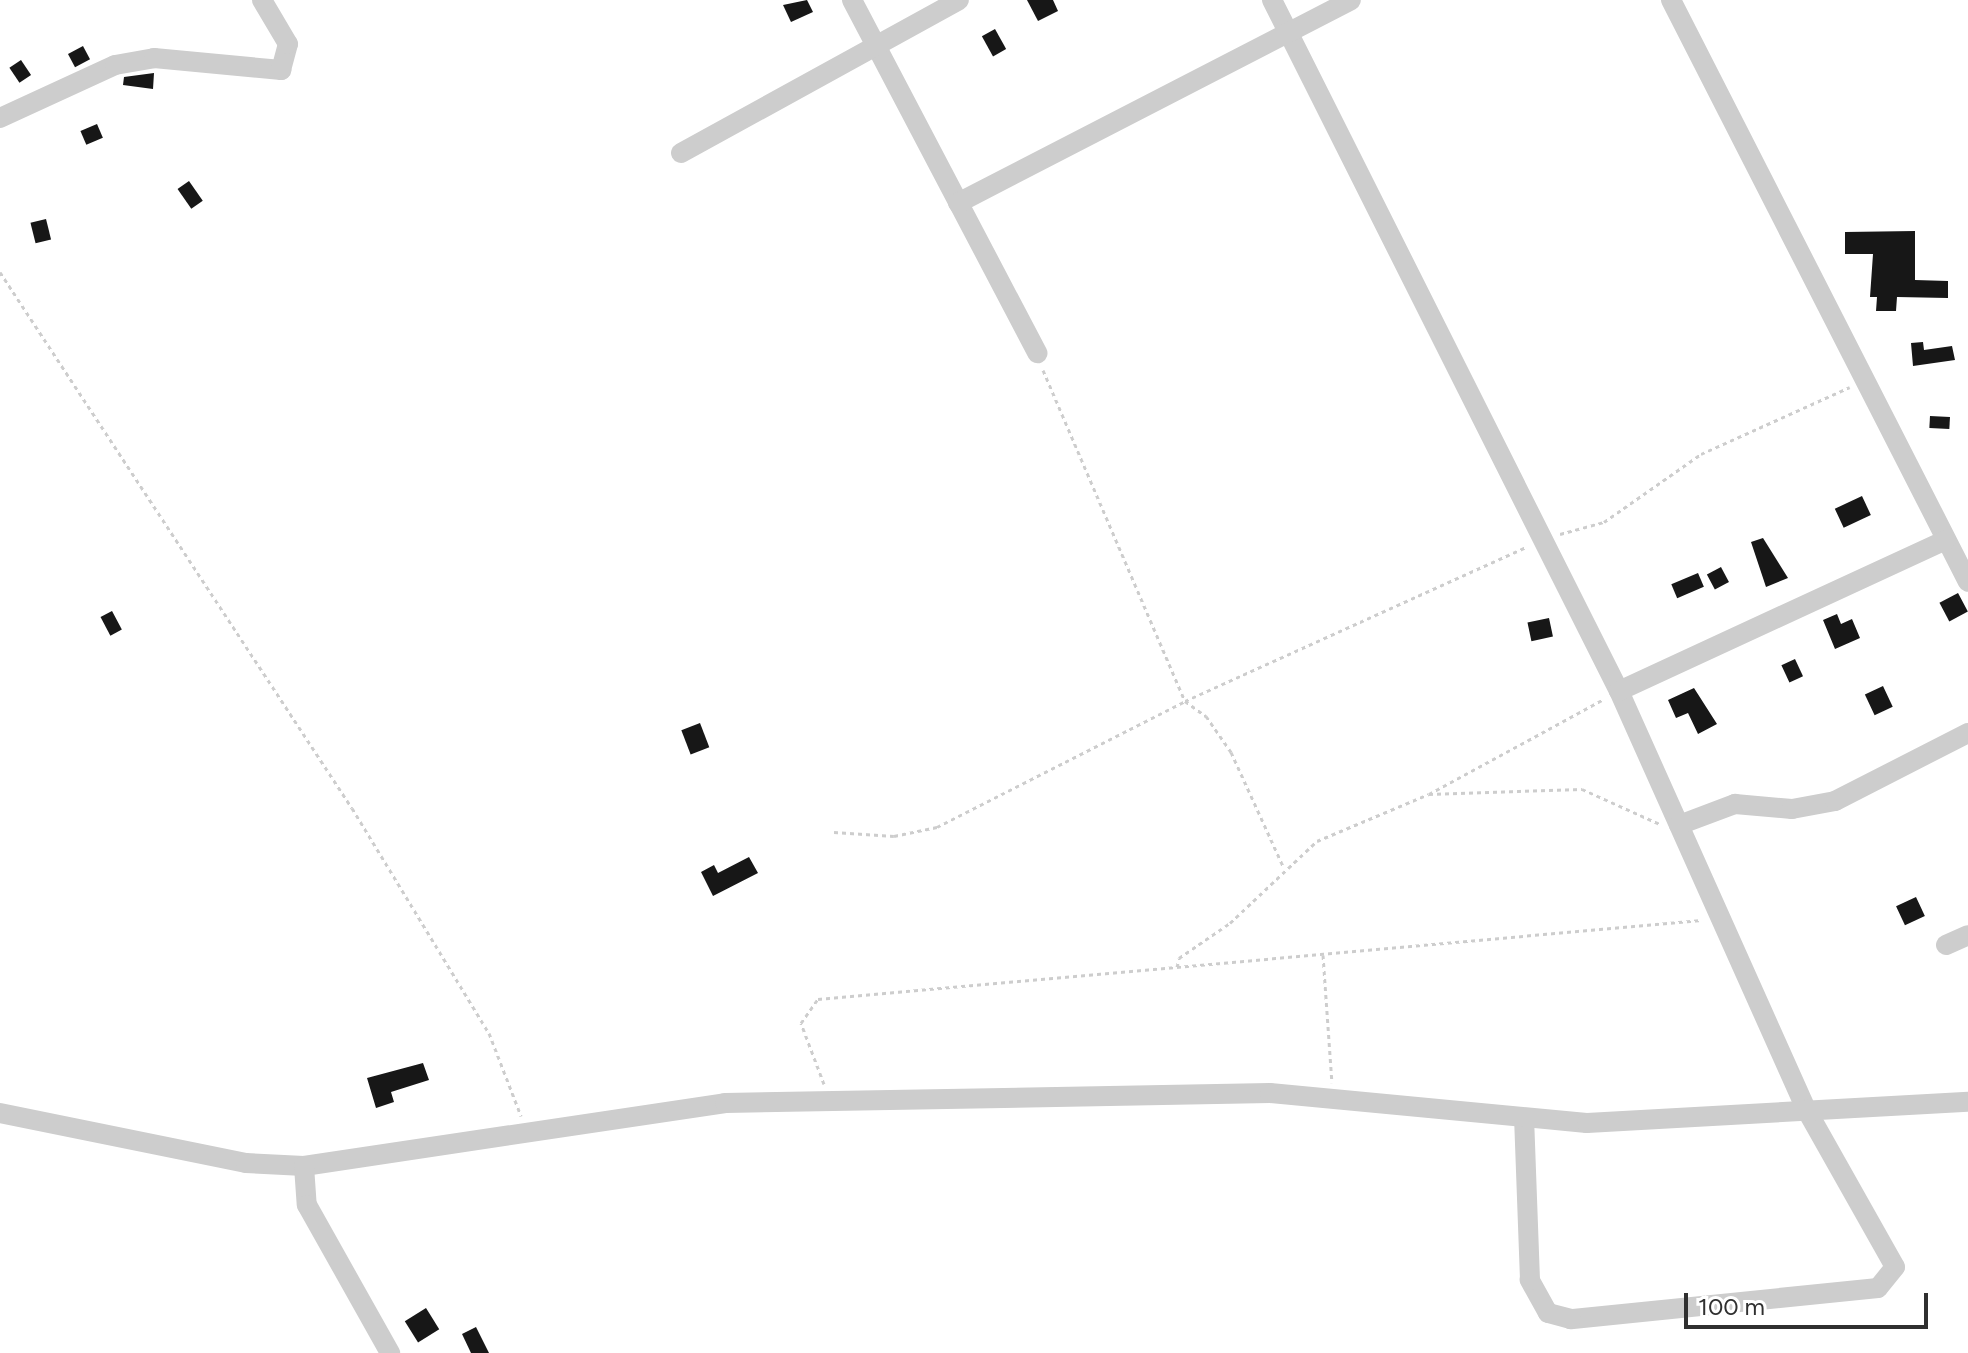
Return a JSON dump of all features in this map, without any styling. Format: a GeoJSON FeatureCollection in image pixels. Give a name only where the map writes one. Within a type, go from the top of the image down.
{"type":"FeatureCollection","features":[{"type":"Feature","properties":{"kind":"street"},"geometry":{"type":"LineString","coordinates":[[0,118],[115,65],[154,58],[281,70],[288,44],[262,0]]}},
{"type":"Feature","properties":{"kind":"street"},"geometry":{"type":"LineString","coordinates":[[852,0],[1037,353]]}},
{"type":"Feature","properties":{"kind":"street"},"geometry":{"type":"LineString","coordinates":[[681,153],[959,0]]}},
{"type":"Feature","properties":{"kind":"street"},"geometry":{"type":"LineString","coordinates":[[1272,0],[1619,691],[1806,1109],[1895,1267],[1888,1283],[1571,1319],[1548,1313],[1530,1280],[1524,1119]]}},
{"type":"Feature","properties":{"kind":"street"},"geometry":{"type":"LineString","coordinates":[[958,203],[1351,0]]}},
{"type":"Feature","properties":{"kind":"street"},"geometry":{"type":"LineString","coordinates":[[1671,0],[1968,582]]}},
{"type":"Feature","properties":{"kind":"street"},"geometry":{"type":"LineString","coordinates":[[1619,691],[1946,540]]}},
{"type":"Feature","properties":{"kind":"street"},"geometry":{"type":"LineString","coordinates":[[1679,825],[1735,804],[1792,809],[1835,801],[1968,733]]}},
{"type":"Feature","properties":{"kind":"street"},"geometry":{"type":"LineString","coordinates":[[1946,945],[1968,935]]}},
{"type":"Feature","properties":{"kind":"street"},"geometry":{"type":"LineString","coordinates":[[0,1113],[246,1163],[304,1166],[528,1134],[650,1108],[1172,1093],[1333,1100],[1524,1119],[1600,1123],[1968,1102]]}},
{"type":"Feature","properties":{"kind":"street"},"geometry":{"type":"LineString","coordinates":[[304,1166],[307,1205],[390,1353]]}},
{"type":"Feature","properties":{"kind":"path"},"geometry":{"type":"LineString","coordinates":[[0,272],[360,821],[489,1033],[528,1134]]}},
{"type":"Feature","properties":{"kind":"path"},"geometry":{"type":"LineString","coordinates":[[1037,353],[1108,535],[1185,701],[1206,716],[1231,752],[1283,866]]}},
{"type":"Feature","properties":{"kind":"path"},"geometry":{"type":"LineString","coordinates":[[834,832],[894,836],[937,827],[1185,701],[1543,539],[1604,522],[1701,454],[1865,381]]}},
{"type":"Feature","properties":{"kind":"path"},"geometry":{"type":"LineString","coordinates":[[1177,968],[1179,958],[1230,923],[1283,866],[1339,829],[1429,794],[1619,691]]}},
{"type":"Feature","properties":{"kind":"path"},"geometry":{"type":"LineString","coordinates":[[1429,794],[1582,789],[1664,826],[1679,825]]}},
{"type":"Feature","properties":{"kind":"path"},"geometry":{"type":"LineString","coordinates":[[831,1103],[801,1023],[818,999],[1323,955],[1719,916]]}},
{"type":"Feature","properties":{"kind":"path"},"geometry":{"type":"LineString","coordinates":[[1323,955],[1333,1100]]}},
{"type":"Feature","properties":{"kind":"building"},"geometry":{"type":"Polygon","coordinates":[[[807,0],[813,12],[791,22],[783,5],[807,0]]]}},
{"type":"Feature","properties":{"kind":"building"},"geometry":{"type":"Polygon","coordinates":[[[1027,0],[1053,0],[1058,11],[1038,21],[1027,0]]]}},
{"type":"Feature","properties":{"kind":"building"},"geometry":{"type":"Polygon","coordinates":[[[995,29],[1006,49],[993,56],[982,36],[995,29]]]}},
{"type":"Feature","properties":{"kind":"building"},"geometry":{"type":"Polygon","coordinates":[[[83,46],[90,59],[75,67],[68,54],[83,46]]]}},
{"type":"Feature","properties":{"kind":"building"},"geometry":{"type":"Polygon","coordinates":[[[21,60],[31,75],[19,83],[9,68],[21,60]]]}},
{"type":"Feature","properties":{"kind":"building"},"geometry":{"type":"Polygon","coordinates":[[[154,73],[153,89],[123,85],[124,77],[154,73]]]}},
{"type":"Feature","properties":{"kind":"building"},"geometry":{"type":"Polygon","coordinates":[[[97,124],[103,138],[86,145],[80,131],[97,124]]]}},
{"type":"Feature","properties":{"kind":"building"},"geometry":{"type":"Polygon","coordinates":[[[189,181],[203,201],[191,209],[178,189],[189,181]]]}},
{"type":"Feature","properties":{"kind":"building"},"geometry":{"type":"Polygon","coordinates":[[[46,219],[51,239],[36,243],[30,223],[46,219]]]}},
{"type":"Feature","properties":{"kind":"building"},"geometry":{"type":"Polygon","coordinates":[[[1915,231],[1915,280],[1948,281],[1948,298],[1897,297],[1896,311],[1876,311],[1877,297],[1870,297],[1873,254],[1845,254],[1845,232],[1915,231]]]}},
{"type":"Feature","properties":{"kind":"building"},"geometry":{"type":"Polygon","coordinates":[[[1923,342],[1924,350],[1952,346],[1955,360],[1913,366],[1911,343],[1923,342]]]}},
{"type":"Feature","properties":{"kind":"building"},"geometry":{"type":"Polygon","coordinates":[[[1930,416],[1950,417],[1949,429],[1929,428],[1930,416]]]}},
{"type":"Feature","properties":{"kind":"building"},"geometry":{"type":"Polygon","coordinates":[[[1862,496],[1871,515],[1844,528],[1835,509],[1862,496]]]}},
{"type":"Feature","properties":{"kind":"building"},"geometry":{"type":"Polygon","coordinates":[[[1763,538],[1788,578],[1766,587],[1751,542],[1763,538]]]}},
{"type":"Feature","properties":{"kind":"building"},"geometry":{"type":"Polygon","coordinates":[[[1721,567],[1729,582],[1715,590],[1707,575],[1721,567]]]}},
{"type":"Feature","properties":{"kind":"building"},"geometry":{"type":"Polygon","coordinates":[[[1698,573],[1704,587],[1677,598],[1671,584],[1698,573]]]}},
{"type":"Feature","properties":{"kind":"building"},"geometry":{"type":"Polygon","coordinates":[[[1958,593],[1968,612],[1949,621],[1939,603],[1958,593]]]}},
{"type":"Feature","properties":{"kind":"building"},"geometry":{"type":"Polygon","coordinates":[[[112,611],[122,630],[110,636],[101,617],[112,611]]]}},
{"type":"Feature","properties":{"kind":"building"},"geometry":{"type":"Polygon","coordinates":[[[1837,614],[1841,624],[1852,619],[1860,638],[1835,649],[1823,620],[1837,614]]]}},
{"type":"Feature","properties":{"kind":"building"},"geometry":{"type":"Polygon","coordinates":[[[1549,618],[1553,637],[1531,641],[1527,623],[1549,618]]]}},
{"type":"Feature","properties":{"kind":"building"},"geometry":{"type":"Polygon","coordinates":[[[1795,659],[1803,676],[1789,683],[1781,665],[1795,659]]]}},
{"type":"Feature","properties":{"kind":"building"},"geometry":{"type":"Polygon","coordinates":[[[1883,686],[1893,707],[1875,715],[1865,694],[1883,686]]]}},
{"type":"Feature","properties":{"kind":"building"},"geometry":{"type":"Polygon","coordinates":[[[1694,688],[1717,724],[1698,734],[1688,713],[1676,718],[1668,700],[1694,688]]]}},
{"type":"Feature","properties":{"kind":"building"},"geometry":{"type":"Polygon","coordinates":[[[700,723],[709,747],[691,754],[681,730],[700,723]]]}},
{"type":"Feature","properties":{"kind":"building"},"geometry":{"type":"Polygon","coordinates":[[[749,857],[758,873],[713,896],[701,872],[714,865],[718,873],[749,857]]]}},
{"type":"Feature","properties":{"kind":"building"},"geometry":{"type":"Polygon","coordinates":[[[1916,897],[1925,916],[1905,925],[1896,906],[1916,897]]]}},
{"type":"Feature","properties":{"kind":"building"},"geometry":{"type":"Polygon","coordinates":[[[423,1063],[429,1080],[391,1092],[394,1102],[376,1108],[367,1078],[423,1063]]]}},
{"type":"Feature","properties":{"kind":"building"},"geometry":{"type":"Polygon","coordinates":[[[426,1308],[439,1329],[418,1342],[405,1321],[426,1308]]]}},
{"type":"Feature","properties":{"kind":"building"},"geometry":{"type":"Polygon","coordinates":[[[476,1327],[489,1353],[471,1353],[462,1334],[476,1327]]]}}]}
